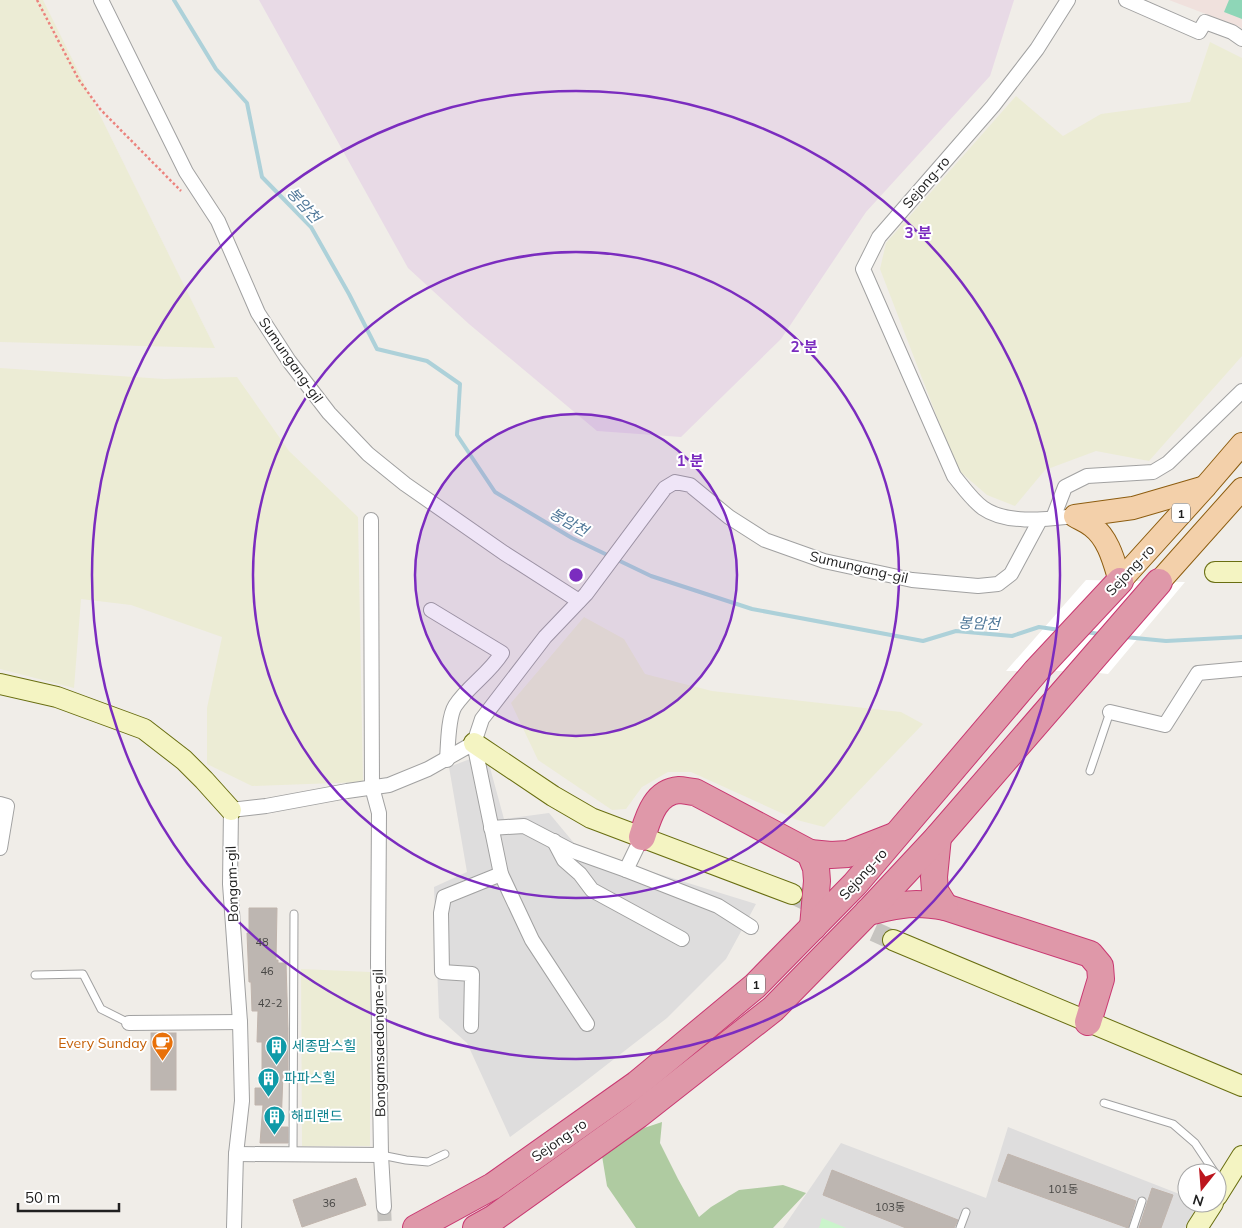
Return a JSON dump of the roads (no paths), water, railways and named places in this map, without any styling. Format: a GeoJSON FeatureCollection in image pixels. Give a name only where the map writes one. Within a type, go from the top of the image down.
{"type":"FeatureCollection","features":[{"type":"Feature","properties":{"kind":"highway","name":"Sejong-ro"},"geometry":{"type":"LineString","coordinates":[[416,1228],[493,1186],[637,1084],[755,986],[855,884],[1036,671],[1120,581]]}},
{"type":"Feature","properties":{"kind":"highway","name":"Sejong-ro"},"geometry":{"type":"LineString","coordinates":[[476,1228],[494,1218],[638,1115],[773,1008],[868,912],[938,837],[1159,582]]}},
{"type":"Feature","properties":{"kind":"highway"},"geometry":{"type":"LineString","coordinates":[[642,837],[652,807],[663,796],[677,790],[695,792],[810,853],[848,854],[897,835]]}},
{"type":"Feature","properties":{"kind":"highway"},"geometry":{"type":"LineString","coordinates":[[938,837],[934,884],[935,891],[945,907]]}},
{"type":"Feature","properties":{"kind":"highway"},"geometry":{"type":"LineString","coordinates":[[810,853],[816,868],[817,881],[813,927]]}},
{"type":"Feature","properties":{"kind":"highway"},"geometry":{"type":"LineString","coordinates":[[868,912],[905,904],[923,903],[945,907],[1090,954],[1100,966],[1101,979],[1088,1022]]}},
{"type":"Feature","properties":{"kind":"main road","name":"Sejong-ro"},"geometry":{"type":"LineString","coordinates":[[1120,581],[1242,444]]}},
{"type":"Feature","properties":{"kind":"main road"},"geometry":{"type":"LineString","coordinates":[[1075,516],[1133,508],[1205,487]]}},
{"type":"Feature","properties":{"kind":"main road","name":"Sejong-ro"},"geometry":{"type":"LineString","coordinates":[[1159,582],[1242,489]]}},
{"type":"Feature","properties":{"kind":"main road"},"geometry":{"type":"LineString","coordinates":[[1075,516],[1092,525],[1103,536],[1110,550],[1120,581]]}},
{"type":"Feature","properties":{"kind":"street","name":"Sumungang-gil"},"geometry":{"type":"LineString","coordinates":[[101,0],[186,172],[218,221],[258,313],[289,361],[329,413],[368,454],[405,484],[504,552],[582,597],[665,488],[675,482],[690,486],[729,517],[765,540],[824,561],[912,580],[968,585],[998,584],[1011,574],[1065,487],[1087,476],[1152,472],[1168,463],[1242,391]]}},
{"type":"Feature","properties":{"kind":"street","name":"Sejong-ro"},"geometry":{"type":"LineString","coordinates":[[1068,0],[1037,49],[993,106],[879,236],[863,268],[954,476],[970,496],[984,509],[1009,518],[1046,519],[1075,516]]}},
{"type":"Feature","properties":{"kind":"street"},"geometry":{"type":"LineString","coordinates":[[1126,0],[1199,32],[1204,22],[1232,32],[1242,39]]}},
{"type":"Feature","properties":{"kind":"street","name":"Bongamsaedongne-gil"},"geometry":{"type":"LineString","coordinates":[[371,520],[372,787],[379,813],[378,963],[381,1155],[384,1207]]}},
{"type":"Feature","properties":{"kind":"street"},"geometry":{"type":"LineString","coordinates":[[1215,572],[1242,572]]}},
{"type":"Feature","properties":{"kind":"street"},"geometry":{"type":"LineString","coordinates":[[582,597],[545,637],[482,719],[474,743],[501,874],[532,940],[586,1024]]}},
{"type":"Feature","properties":{"kind":"street"},"geometry":{"type":"LineString","coordinates":[[431,610],[502,654],[495,664],[454,707],[449,733],[447,760]]}},
{"type":"Feature","properties":{"kind":"street"},"geometry":{"type":"LineString","coordinates":[[1110,712],[1165,725],[1198,673],[1242,669]]}},
{"type":"Feature","properties":{"kind":"street"},"geometry":{"type":"LineString","coordinates":[[0,684],[57,697],[144,728],[184,760],[230,810],[266,806],[389,785],[447,760],[474,743]]}},
{"type":"Feature","properties":{"kind":"street"},"geometry":{"type":"LineString","coordinates":[[474,743],[553,796],[591,818],[792,894]]}},
{"type":"Feature","properties":{"kind":"street"},"geometry":{"type":"LineString","coordinates":[[0,804],[7,806],[0,848]]}},
{"type":"Feature","properties":{"kind":"street","name":"Bongam-gil"},"geometry":{"type":"LineString","coordinates":[[230,810],[230,884],[240,1022],[242,1101],[236,1154],[234,1228]]}},
{"type":"Feature","properties":{"kind":"street"},"geometry":{"type":"LineString","coordinates":[[491,828],[524,826],[570,850],[718,906],[752,927]]}},
{"type":"Feature","properties":{"kind":"street"},"geometry":{"type":"LineString","coordinates":[[626,870],[642,837]]}},
{"type":"Feature","properties":{"kind":"street"},"geometry":{"type":"LineString","coordinates":[[554,840],[564,860],[580,874],[592,890],[682,939]]}},
{"type":"Feature","properties":{"kind":"street"},"geometry":{"type":"LineString","coordinates":[[471,1026],[472,974],[442,972],[440,913],[444,897],[501,874]]}},
{"type":"Feature","properties":{"kind":"street"},"geometry":{"type":"LineString","coordinates":[[893,940],[1242,1086]]}},
{"type":"Feature","properties":{"kind":"street"},"geometry":{"type":"LineString","coordinates":[[129,1024],[240,1022]]}},
{"type":"Feature","properties":{"kind":"street"},"geometry":{"type":"LineString","coordinates":[[236,1154],[381,1155]]}},
{"type":"Feature","properties":{"kind":"street"},"geometry":{"type":"LineString","coordinates":[[1227,1173],[1242,1156]]}},
{"type":"Feature","properties":{"kind":"street"},"geometry":{"type":"LineString","coordinates":[[1197,1228],[1207,1213]]}},
{"type":"Feature","properties":{"kind":"lane"},"geometry":{"type":"LineString","coordinates":[[1090,771],[1110,712]]}},
{"type":"Feature","properties":{"kind":"lane"},"geometry":{"type":"LineString","coordinates":[[293,1154],[294,914]]}},
{"type":"Feature","properties":{"kind":"lane"},"geometry":{"type":"LineString","coordinates":[[35,975],[83,974],[101,1009],[129,1024]]}},
{"type":"Feature","properties":{"kind":"lane"},"geometry":{"type":"LineString","coordinates":[[1104,1103],[1174,1124],[1195,1143],[1206,1163]]}},
{"type":"Feature","properties":{"kind":"lane"},"geometry":{"type":"LineString","coordinates":[[381,1155],[428,1162],[445,1154]]}},
{"type":"Feature","properties":{"kind":"lane"},"geometry":{"type":"LineString","coordinates":[[1133,1228],[1142,1201]]}},
{"type":"Feature","properties":{"kind":"lane"},"geometry":{"type":"LineString","coordinates":[[960,1228],[966,1212]]}},
{"type":"Feature","properties":{"kind":"waterway","name":"봉암천"},"geometry":{"type":"LineString","coordinates":[[174,0],[216,69],[247,103],[262,177],[311,227],[349,294],[377,349],[427,361],[460,384],[457,435],[495,492],[572,538],[651,576],[752,609],[923,641],[956,631],[1012,636],[1039,627],[1060,630]]}},
{"type":"Feature","properties":{"kind":"waterway","name":"봉암천"},"geometry":{"type":"LineString","coordinates":[[1085,632],[1100,634]]}},
{"type":"Feature","properties":{"kind":"waterway","name":"봉암천"},"geometry":{"type":"LineString","coordinates":[[1125,637],[1166,641],[1242,637]]}},
{"type":"Feature","properties":{"kind":"tunnel"},"geometry":{"type":"LineString","coordinates":[[792,894],[893,940]]}},
{"type":"Feature","properties":{"kind":"tunnel"},"geometry":{"type":"LineString","coordinates":[[384,1207],[385,1228]]}},
{"type":"Feature","properties":{"kind":"place","name":"Every Sunday"},"geometry":{"type":"Point","coordinates":[163,1062]}},
{"type":"Feature","properties":{"kind":"place","name":"세종맘스힐"},"geometry":{"type":"Point","coordinates":[276,1065]}},
{"type":"Feature","properties":{"kind":"place","name":"파파스힐"},"geometry":{"type":"Point","coordinates":[268,1097]}},
{"type":"Feature","properties":{"kind":"place","name":"해피랜드"},"geometry":{"type":"Point","coordinates":[275,1135]}}]}
